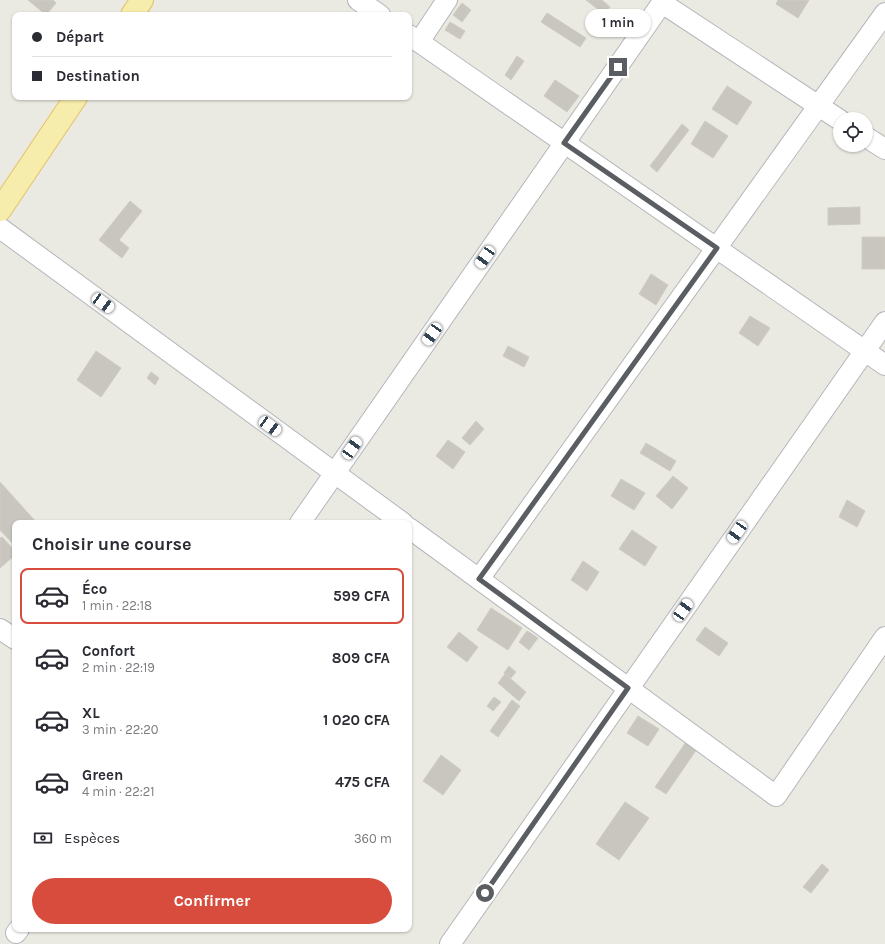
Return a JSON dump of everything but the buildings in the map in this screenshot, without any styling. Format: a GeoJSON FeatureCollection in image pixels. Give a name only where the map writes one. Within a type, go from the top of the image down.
{"type":"FeatureCollection","features":[{"type":"Feature","properties":{"kind":"main road"},"geometry":{"type":"LineString","coordinates":[[134,12],[142,0]]}},
{"type":"Feature","properties":{"kind":"main road"},"geometry":{"type":"LineString","coordinates":[[0,210],[74,100]]}},
{"type":"Feature","properties":{"kind":"street"},"geometry":{"type":"LineString","coordinates":[[358,0],[376,12]]}},
{"type":"Feature","properties":{"kind":"street"},"geometry":{"type":"LineString","coordinates":[[447,0],[414,39],[885,365]]}},
{"type":"Feature","properties":{"kind":"street"},"geometry":{"type":"LineString","coordinates":[[302,520],[663,2],[833,115]]}},
{"type":"Feature","properties":{"kind":"street"},"geometry":{"type":"LineString","coordinates":[[479,579],[885,13]]}},
{"type":"Feature","properties":{"kind":"street"},"geometry":{"type":"LineString","coordinates":[[873,141],[885,149]]}},
{"type":"Feature","properties":{"kind":"street"},"geometry":{"type":"LineString","coordinates":[[0,228],[399,520]]}},
{"type":"Feature","properties":{"kind":"street"},"geometry":{"type":"LineString","coordinates":[[450,944],[885,322]]}},
{"type":"Feature","properties":{"kind":"street"},"geometry":{"type":"LineString","coordinates":[[412,530],[776,796],[885,637]]}},
{"type":"Feature","properties":{"kind":"street"},"geometry":{"type":"LineString","coordinates":[[0,629],[12,637]]}},
{"type":"Feature","properties":{"kind":"route"},"geometry":{"type":"LineString","coordinates":[[485,893],[628,688],[479,579],[717,248],[564,143],[618,67]]}}]}
